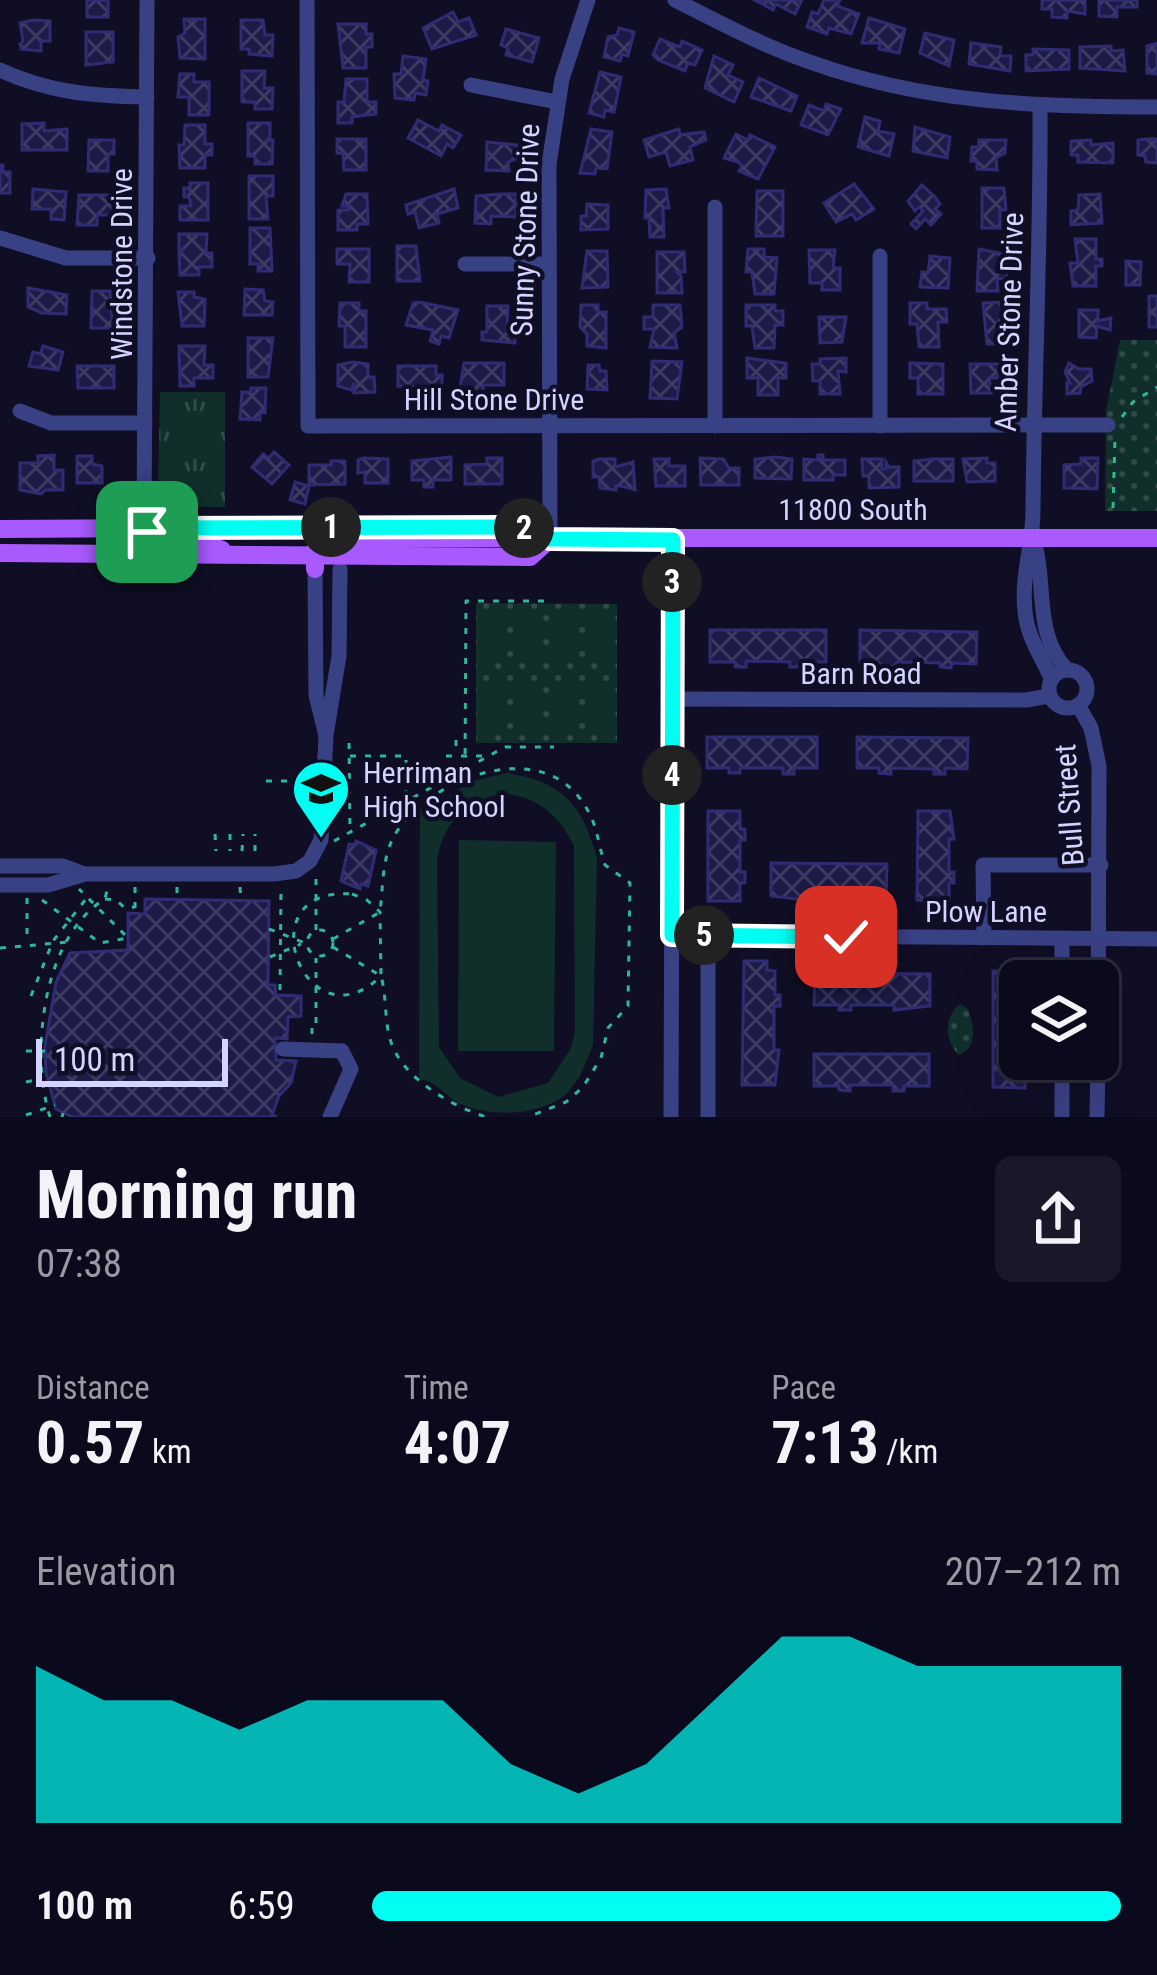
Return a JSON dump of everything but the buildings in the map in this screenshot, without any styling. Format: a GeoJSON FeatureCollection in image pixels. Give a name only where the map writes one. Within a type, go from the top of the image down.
{"type":"FeatureCollection","features":[{"type":"Feature","properties":{"kind":"main road","name":"11800 South"},"geometry":{"type":"LineString","coordinates":[[0,529],[522,527],[550,539],[1157,538]]}},
{"type":"Feature","properties":{"kind":"main road"},"geometry":{"type":"LineString","coordinates":[[46,554],[97,544],[120,545],[144,528],[158,540],[199,541],[228,555]]}},
{"type":"Feature","properties":{"kind":"main road"},"geometry":{"type":"LineString","coordinates":[[315,563],[319,544],[337,538],[550,539]]}},
{"type":"Feature","properties":{"kind":"main road","name":"11800 South"},"geometry":{"type":"LineString","coordinates":[[0,554],[228,555],[346,563],[530,557],[550,539]]}},
{"type":"Feature","properties":{"kind":"street","name":"Windstone Drive"},"geometry":{"type":"LineString","coordinates":[[144,528],[148,0]]}},
{"type":"Feature","properties":{"kind":"street","name":"Hill Stone Drive"},"geometry":{"type":"LineString","coordinates":[[307,0],[308,426],[1108,425]]}},
{"type":"Feature","properties":{"kind":"street","name":"Sunny Stone Drive"},"geometry":{"type":"LineString","coordinates":[[550,539],[549,164],[557,102],[588,0]]}},
{"type":"Feature","properties":{"kind":"street"},"geometry":{"type":"LineString","coordinates":[[675,0],[784,52],[863,80],[950,98],[1040,107],[1157,107]]}},
{"type":"Feature","properties":{"kind":"street"},"geometry":{"type":"LineString","coordinates":[[0,70],[75,95],[148,97]]}},
{"type":"Feature","properties":{"kind":"street"},"geometry":{"type":"LineString","coordinates":[[471,85],[557,102]]}},
{"type":"Feature","properties":{"kind":"street","name":"Amber Stone Drive"},"geometry":{"type":"LineString","coordinates":[[1040,107],[1033,538],[1024,567],[1024,608],[1032,641],[1056,681]]}},
{"type":"Feature","properties":{"kind":"street"},"geometry":{"type":"LineString","coordinates":[[715,207],[715,426]]}},
{"type":"Feature","properties":{"kind":"street"},"geometry":{"type":"LineString","coordinates":[[0,238],[66,258],[148,258]]}},
{"type":"Feature","properties":{"kind":"street"},"geometry":{"type":"LineString","coordinates":[[880,256],[880,426]]}},
{"type":"Feature","properties":{"kind":"street"},"geometry":{"type":"LineString","coordinates":[[465,264],[548,265]]}},
{"type":"Feature","properties":{"kind":"street"},"geometry":{"type":"LineString","coordinates":[[20,411],[51,423],[145,423]]}},
{"type":"Feature","properties":{"kind":"street"},"geometry":{"type":"LineString","coordinates":[[671,1117],[673,540]]}},
{"type":"Feature","properties":{"kind":"street"},"geometry":{"type":"LineString","coordinates":[[315,563],[316,695],[326,735]]}},
{"type":"Feature","properties":{"kind":"street"},"geometry":{"type":"LineString","coordinates":[[0,885],[274,874],[296,871],[310,861],[321,840],[326,735],[339,656],[346,563]]}},
{"type":"Feature","properties":{"kind":"street"},"geometry":{"type":"LineString","coordinates":[[1079,673],[1086,683],[1086,695],[1078,705],[1062,707],[1056,681],[1079,673]]}},
{"type":"Feature","properties":{"kind":"street","name":"Barn Road"},"geometry":{"type":"LineString","coordinates":[[672,699],[1026,700],[1056,681]]}},
{"type":"Feature","properties":{"kind":"street","name":"Bull Street"},"geometry":{"type":"LineString","coordinates":[[1078,705],[1097,751],[1100,960]]}},
{"type":"Feature","properties":{"kind":"street"},"geometry":{"type":"LineString","coordinates":[[984,938],[983,865],[1101,865]]}},
{"type":"Feature","properties":{"kind":"street"},"geometry":{"type":"LineString","coordinates":[[0,866],[63,866],[80,879]]}},
{"type":"Feature","properties":{"kind":"street","name":"Plow Lane"},"geometry":{"type":"LineString","coordinates":[[672,935],[1157,939]]}},
{"type":"Feature","properties":{"kind":"street"},"geometry":{"type":"LineString","coordinates":[[708,935],[709,1117]]}},
{"type":"Feature","properties":{"kind":"street"},"geometry":{"type":"LineString","coordinates":[[1062,938],[1062,960]]}},
{"type":"Feature","properties":{"kind":"street"},"geometry":{"type":"LineString","coordinates":[[283,1049],[343,1051],[351,1070],[330,1117]]}},
{"type":"Feature","properties":{"kind":"street"},"geometry":{"type":"LineString","coordinates":[[1062,1080],[1062,1117]]}},
{"type":"Feature","properties":{"kind":"street"},"geometry":{"type":"LineString","coordinates":[[1097,1117],[1098,1080]]}},
{"type":"Feature","properties":{"kind":"path"},"geometry":{"type":"LineString","coordinates":[[1113,508],[1112,450],[1118,427],[1133,402],[1157,387]]}},
{"type":"Feature","properties":{"kind":"path"},"geometry":{"type":"LineString","coordinates":[[465,769],[466,601],[550,602]]}},
{"type":"Feature","properties":{"kind":"path"},"geometry":{"type":"LineString","coordinates":[[456,740],[456,756]]}},
{"type":"Feature","properties":{"kind":"path"},"geometry":{"type":"LineString","coordinates":[[350,743],[350,832]]}},
{"type":"Feature","properties":{"kind":"path"},"geometry":{"type":"LineString","coordinates":[[334,841],[506,747],[554,747]]}},
{"type":"Feature","properties":{"kind":"path"},"geometry":{"type":"LineString","coordinates":[[350,755],[406,755],[406,802]]}},
{"type":"Feature","properties":{"kind":"path"},"geometry":{"type":"LineString","coordinates":[[446,756],[490,756]]}},
{"type":"Feature","properties":{"kind":"path"},"geometry":{"type":"LineString","coordinates":[[486,1117],[454,1103],[405,1066],[391,1042],[381,976],[380,912],[392,840],[412,812],[451,787],[502,768],[542,772],[574,791],[598,825],[605,865],[630,883],[628,1006],[608,1028],[601,1058],[583,1088],[566,1102],[528,1117]]}},
{"type":"Feature","properties":{"kind":"path"},"geometry":{"type":"LineString","coordinates":[[266,781],[292,781]]}},
{"type":"Feature","properties":{"kind":"path"},"geometry":{"type":"LineString","coordinates":[[215,834],[216,851]]}},
{"type":"Feature","properties":{"kind":"path"},"geometry":{"type":"LineString","coordinates":[[230,834],[230,851]]}},
{"type":"Feature","properties":{"kind":"path"},"geometry":{"type":"LineString","coordinates":[[242,851],[243,834]]}},
{"type":"Feature","properties":{"kind":"path"},"geometry":{"type":"LineString","coordinates":[[255,834],[255,851]]}},
{"type":"Feature","properties":{"kind":"path"},"geometry":{"type":"LineString","coordinates":[[316,872],[316,931]]}},
{"type":"Feature","properties":{"kind":"path"},"geometry":{"type":"LineString","coordinates":[[49,906],[100,943],[128,938],[88,897],[80,879]]}},
{"type":"Feature","properties":{"kind":"path"},"geometry":{"type":"LineString","coordinates":[[105,898],[108,884]]}},
{"type":"Feature","properties":{"kind":"path"},"geometry":{"type":"LineString","coordinates":[[50,1117],[41,1079],[48,991],[68,942],[95,904],[105,898],[135,910],[135,885]]}},
{"type":"Feature","properties":{"kind":"path"},"geometry":{"type":"LineString","coordinates":[[177,885],[177,899]]}},
{"type":"Feature","properties":{"kind":"path"},"geometry":{"type":"LineString","coordinates":[[240,886],[241,901]]}},
{"type":"Feature","properties":{"kind":"path"},"geometry":{"type":"LineString","coordinates":[[280,990],[281,886]]}},
{"type":"Feature","properties":{"kind":"path"},"geometry":{"type":"LineString","coordinates":[[270,957],[292,944],[299,919],[316,901],[337,893],[352,894],[380,912]]}},
{"type":"Feature","properties":{"kind":"path"},"geometry":{"type":"LineString","coordinates":[[26,896],[27,944]]}},
{"type":"Feature","properties":{"kind":"path"},"geometry":{"type":"LineString","coordinates":[[31,996],[53,941],[88,897]]}},
{"type":"Feature","properties":{"kind":"path"},"geometry":{"type":"LineString","coordinates":[[333,939],[380,912]]}},
{"type":"Feature","properties":{"kind":"path"},"geometry":{"type":"LineString","coordinates":[[269,929],[281,932],[292,944],[300,970],[316,986],[350,993],[381,976]]}},
{"type":"Feature","properties":{"kind":"path"},"geometry":{"type":"LineString","coordinates":[[292,944],[305,943],[316,931],[324,930],[333,939],[333,947],[324,956],[316,956]]}},
{"type":"Feature","properties":{"kind":"path"},"geometry":{"type":"LineString","coordinates":[[0,948],[68,942]]}},
{"type":"Feature","properties":{"kind":"path"},"geometry":{"type":"LineString","coordinates":[[305,943],[316,956],[312,1036]]}},
{"type":"Feature","properties":{"kind":"path"},"geometry":{"type":"LineString","coordinates":[[333,947],[381,976]]}},
{"type":"Feature","properties":{"kind":"path"},"geometry":{"type":"LineString","coordinates":[[26,1051],[42,1051]]}},
{"type":"Feature","properties":{"kind":"path"},"geometry":{"type":"LineString","coordinates":[[26,1082],[41,1079]]}},
{"type":"Feature","properties":{"kind":"path"},"geometry":{"type":"LineString","coordinates":[[26,1115],[55,1106]]}},
{"type":"Feature","properties":{"kind":"green space"},"geometry":{"type":"Polygon","coordinates":[[[1120,340],[1157,340],[1157,511],[1105,511],[1106,411],[1120,340]]]}},
{"type":"Feature","properties":{"kind":"green space"},"geometry":{"type":"Polygon","coordinates":[[[160,392],[225,392],[225,507],[168,507],[158,496],[160,392]]]}},
{"type":"Feature","properties":{"kind":"green space"},"geometry":{"type":"Polygon","coordinates":[[[476,603],[617,604],[617,743],[476,743],[476,603]]]}},
{"type":"Feature","properties":{"kind":"green space"},"geometry":{"type":"Polygon","coordinates":[[[483,615],[505,615],[504,661],[483,661],[483,615]]]}},
{"type":"Feature","properties":{"kind":"green space"},"geometry":{"type":"Polygon","coordinates":[[[518,615],[540,615],[540,662],[518,661],[518,615]]]}},
{"type":"Feature","properties":{"kind":"green space"},"geometry":{"type":"Polygon","coordinates":[[[555,615],[576,615],[576,662],[554,661],[555,615]]]}},
{"type":"Feature","properties":{"kind":"green space"},"geometry":{"type":"Polygon","coordinates":[[[590,615],[611,616],[611,662],[589,662],[590,615]]]}},
{"type":"Feature","properties":{"kind":"green space"},"geometry":{"type":"Polygon","coordinates":[[[483,686],[505,686],[504,733],[482,732],[483,686]]]}},
{"type":"Feature","properties":{"kind":"green space"},"geometry":{"type":"Polygon","coordinates":[[[518,686],[540,686],[539,733],[518,732],[518,686]]]}},
{"type":"Feature","properties":{"kind":"green space"},"geometry":{"type":"Polygon","coordinates":[[[554,686],[576,686],[576,733],[554,732],[554,686]]]}},
{"type":"Feature","properties":{"kind":"green space"},"geometry":{"type":"Polygon","coordinates":[[[589,686],[611,687],[611,733],[589,733],[589,686]]]}},
{"type":"Feature","properties":{"kind":"green space"},"geometry":{"type":"Polygon","coordinates":[[[507,773],[556,789],[584,822],[597,857],[593,1045],[579,1078],[565,1095],[527,1111],[471,1108],[419,1079],[420,809],[436,807],[468,782],[507,773]],[[503,793],[458,816],[444,835],[437,861],[439,1047],[460,1078],[498,1097],[548,1083],[571,1048],[575,1031],[574,846],[546,809],[503,793]]]}},
{"type":"Feature","properties":{"kind":"green space"},"geometry":{"type":"Polygon","coordinates":[[[459,840],[556,842],[554,1051],[458,1051],[459,840]]]}},
{"type":"Feature","properties":{"kind":"green space"},"geometry":{"type":"Polygon","coordinates":[[[960,1004],[968,1009],[973,1035],[969,1047],[959,1055],[948,1029],[960,1004]]]}},
{"type":"Feature","properties":{"kind":"place","name":"Herriman High School"},"geometry":{"type":"Point","coordinates":[321,840]}},
{"type":"Feature","properties":{"kind":"route"},"geometry":{"type":"LineString","coordinates":[[147,532],[144,528],[522,527],[550,539],[673,540],[672,935],[846,937]]}}]}
